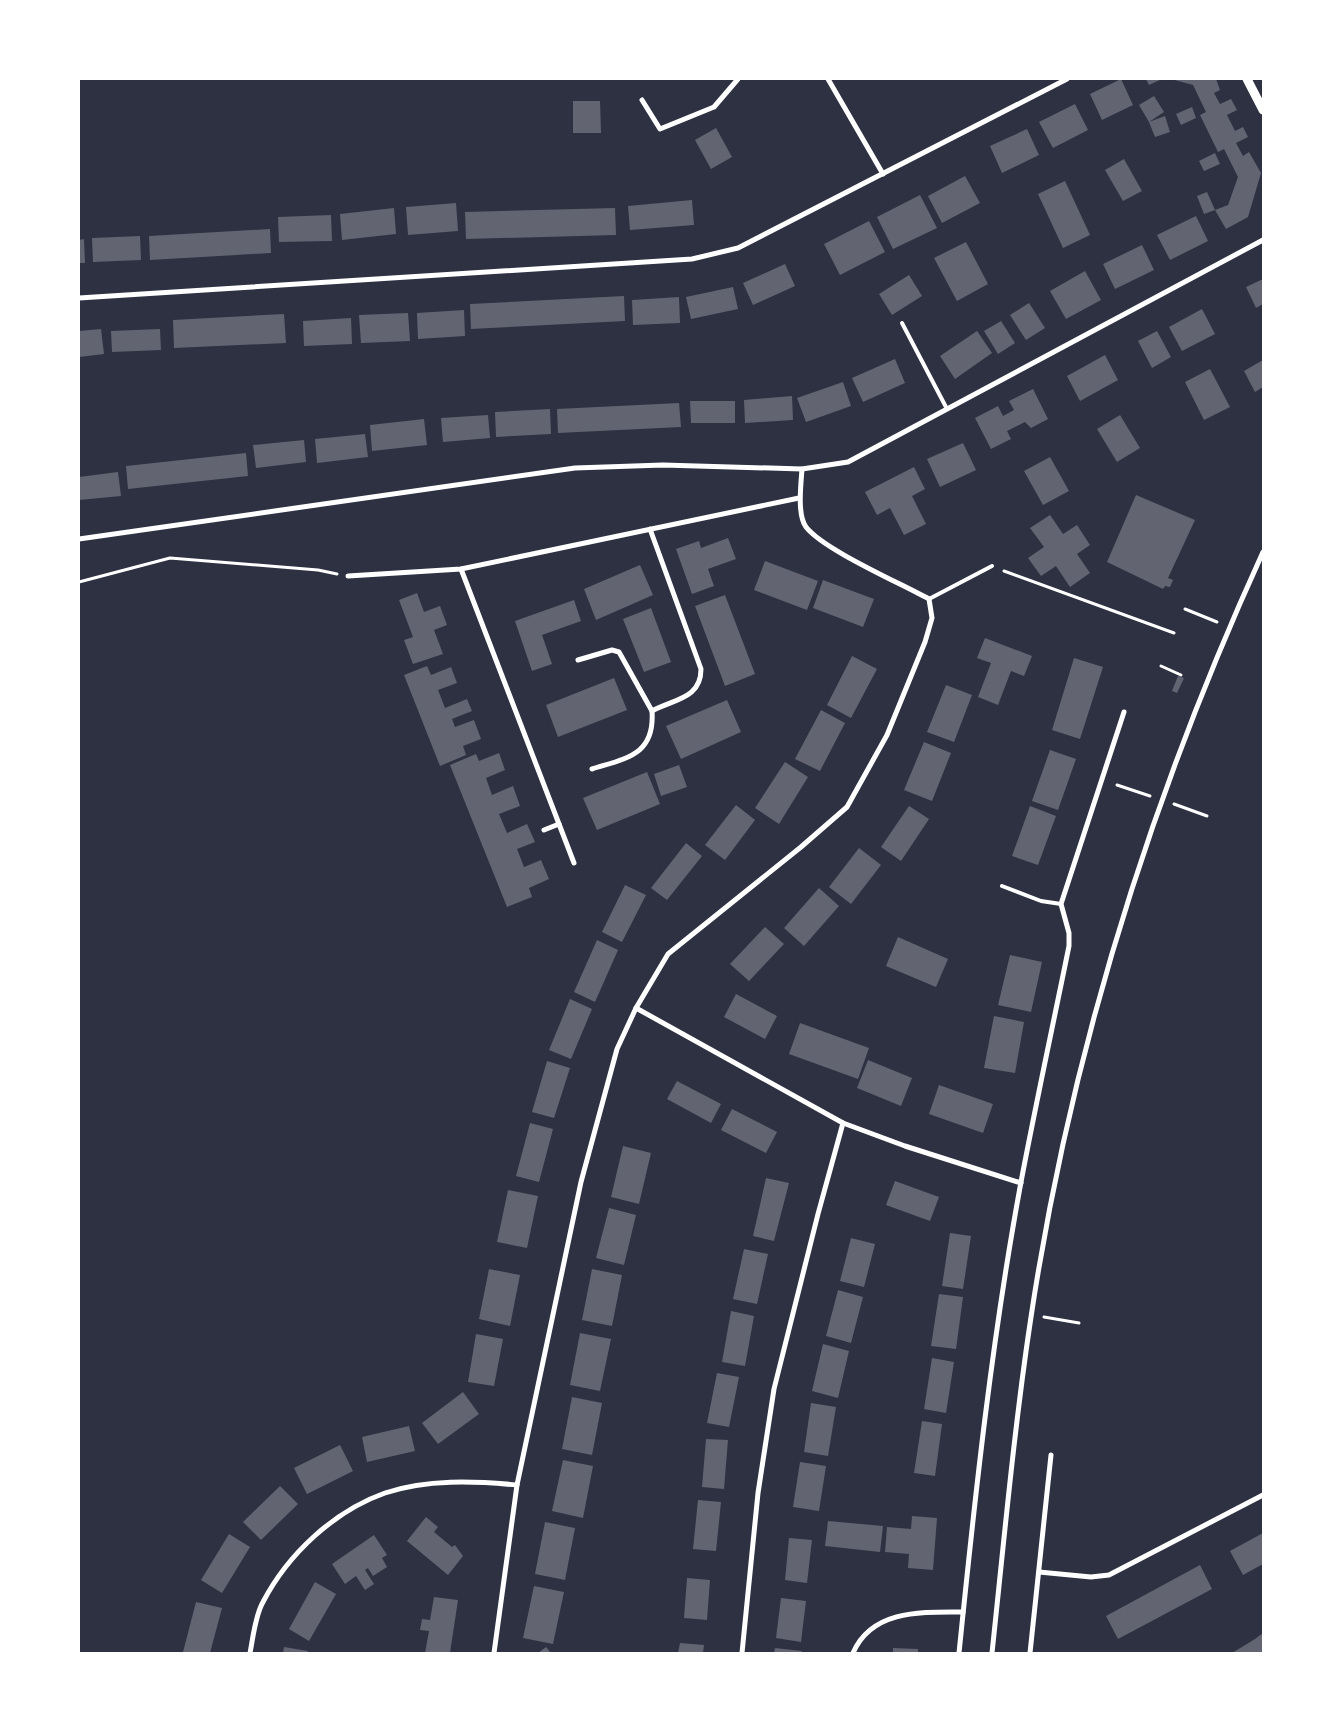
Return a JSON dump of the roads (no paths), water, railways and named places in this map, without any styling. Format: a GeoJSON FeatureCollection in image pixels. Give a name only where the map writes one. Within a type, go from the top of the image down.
{"type":"FeatureCollection","features":[{"type":"Feature","properties":{"kind":"street"},"geometry":{"type":"LineString","coordinates":[[642,100],[660,129],[714,107],[738,79]]}},
{"type":"Feature","properties":{"kind":"street"},"geometry":{"type":"LineString","coordinates":[[828,79],[883,174]]}},
{"type":"Feature","properties":{"kind":"street"},"geometry":{"type":"LineString","coordinates":[[79,298],[692,259],[738,248],[1067,79]]}},
{"type":"Feature","properties":{"kind":"street"},"geometry":{"type":"LineString","coordinates":[[1247,79],[1263,110]]}},
{"type":"Feature","properties":{"kind":"street"},"geometry":{"type":"LineString","coordinates":[[79,539],[575,468],[663,465],[802,469],[848,462],[1263,240]]}},
{"type":"Feature","properties":{"kind":"street"},"geometry":{"type":"LineString","coordinates":[[494,1653],[517,1485],[581,1182],[617,1048],[636,1008],[668,954],[801,847],[847,806],[888,735],[925,642],[932,618],[929,599],[827,545],[805,526],[799,498],[802,469]]}},
{"type":"Feature","properties":{"kind":"street"},"geometry":{"type":"LineString","coordinates":[[348,576],[461,569],[799,498]]}},
{"type":"Feature","properties":{"kind":"street"},"geometry":{"type":"LineString","coordinates":[[650,528],[701,669],[701,680],[690,694],[652,711]]}},
{"type":"Feature","properties":{"kind":"street"},"geometry":{"type":"LineString","coordinates":[[992,1653],[1011,1474],[1031,1315],[1074,1097],[1134,882],[1162,800],[1229,626],[1263,552]]}},
{"type":"Feature","properties":{"kind":"street"},"geometry":{"type":"LineString","coordinates":[[461,569],[574,863]]}},
{"type":"Feature","properties":{"kind":"street"},"geometry":{"type":"LineString","coordinates":[[578,660],[612,650],[619,652],[623,655],[652,711],[653,726],[646,745],[635,755],[592,769]]}},
{"type":"Feature","properties":{"kind":"street"},"geometry":{"type":"LineString","coordinates":[[959,1653],[983,1438],[1021,1183],[1069,946],[1069,933],[1061,904],[1124,712]]}},
{"type":"Feature","properties":{"kind":"street"},"geometry":{"type":"LineString","coordinates":[[544,830],[559,824]]}},
{"type":"Feature","properties":{"kind":"street"},"geometry":{"type":"LineString","coordinates":[[636,1008],[843,1123],[905,1146],[1021,1183]]}},
{"type":"Feature","properties":{"kind":"street"},"geometry":{"type":"LineString","coordinates":[[742,1653],[758,1493],[774,1389],[843,1123]]}},
{"type":"Feature","properties":{"kind":"street"},"geometry":{"type":"LineString","coordinates":[[1030,1653],[1051,1455]]}},
{"type":"Feature","properties":{"kind":"street"},"geometry":{"type":"LineString","coordinates":[[250,1653],[262,1603],[286,1567],[313,1537],[350,1510],[385,1493],[427,1484],[470,1481],[517,1485]]}},
{"type":"Feature","properties":{"kind":"street"},"geometry":{"type":"LineString","coordinates":[[1039,1572],[1091,1577],[1109,1575],[1263,1495]]}},
{"type":"Feature","properties":{"kind":"street"},"geometry":{"type":"LineString","coordinates":[[853,1653],[870,1628],[894,1617],[917,1612],[963,1612]]}},
{"type":"Feature","properties":{"kind":"lane"},"geometry":{"type":"LineString","coordinates":[[902,323],[947,409]]}},
{"type":"Feature","properties":{"kind":"lane"},"geometry":{"type":"LineString","coordinates":[[929,599],[992,566]]}},
{"type":"Feature","properties":{"kind":"lane"},"geometry":{"type":"LineString","coordinates":[[1002,886],[1042,901],[1061,904]]}}]}
